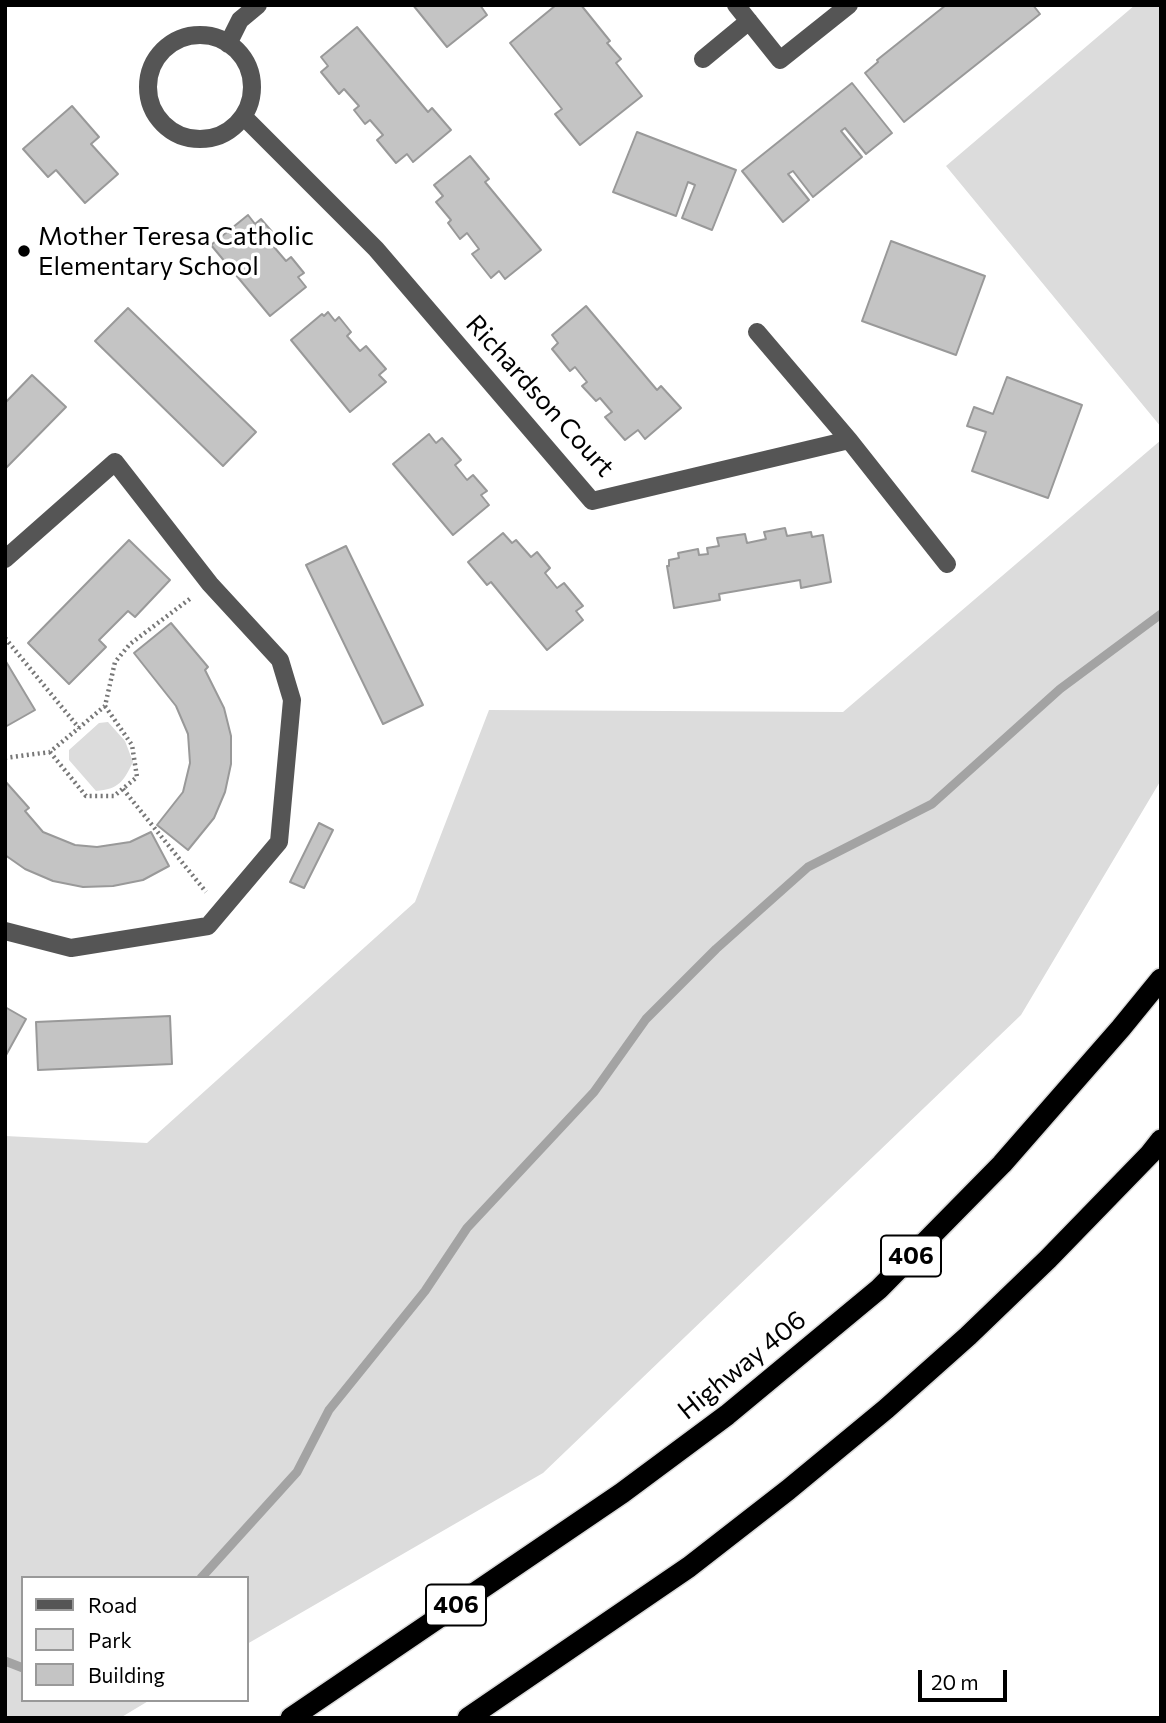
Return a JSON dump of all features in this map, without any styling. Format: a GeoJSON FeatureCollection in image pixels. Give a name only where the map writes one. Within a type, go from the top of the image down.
{"type":"FeatureCollection","features":[{"type":"Feature","properties":{"kind":"highway","name":"Highway 406"},"geometry":{"type":"LineString","coordinates":[[291,1718],[622,1493],[727,1415],[879,1289],[1002,1164],[1161,979]]}},
{"type":"Feature","properties":{"kind":"highway"},"geometry":{"type":"LineString","coordinates":[[468,1718],[690,1567],[866,1425],[968,1336],[1161,1140]]}},
{"type":"Feature","properties":{"kind":"street"},"geometry":{"type":"LineString","coordinates":[[228,44],[240,20],[258,5]]}},
{"type":"Feature","properties":{"kind":"street"},"geometry":{"type":"LineString","coordinates":[[736,5],[780,60],[849,5]]}},
{"type":"Feature","properties":{"kind":"street"},"geometry":{"type":"LineString","coordinates":[[703,59],[749,22]]}},
{"type":"Feature","properties":{"kind":"street"},"geometry":{"type":"LineString","coordinates":[[195,36],[212,36],[228,44],[241,54],[253,85],[251,101],[244,117],[232,129],[216,137],[199,140],[182,136],[167,128],[156,114],[149,98],[148,80],[154,64],[164,50],[178,40],[195,36]]}},
{"type":"Feature","properties":{"kind":"street","name":"Richardson Court"},"geometry":{"type":"LineString","coordinates":[[244,117],[376,249],[592,501],[849,440]]}},
{"type":"Feature","properties":{"kind":"street"},"geometry":{"type":"LineString","coordinates":[[757,332],[849,440],[947,564]]}},
{"type":"Feature","properties":{"kind":"street"},"geometry":{"type":"LineString","coordinates":[[5,559],[115,462],[210,584],[279,660],[292,700],[279,842],[208,926],[71,948],[5,931]]}},
{"type":"Feature","properties":{"kind":"path"},"geometry":{"type":"LineString","coordinates":[[5,758],[50,752],[105,706],[115,662],[130,644],[210,584]]}},
{"type":"Feature","properties":{"kind":"path"},"geometry":{"type":"LineString","coordinates":[[5,638],[79,727]]}},
{"type":"Feature","properties":{"kind":"path"},"geometry":{"type":"LineString","coordinates":[[50,752],[86,796],[114,796],[123,789],[137,777],[132,745],[105,706]]}},
{"type":"Feature","properties":{"kind":"path"},"geometry":{"type":"LineString","coordinates":[[123,789],[221,911]]}},
{"type":"Feature","properties":{"kind":"green space"},"geometry":{"type":"Polygon","coordinates":[[[1135,5],[1161,5],[1161,427],[946,166],[1135,5]]]}},
{"type":"Feature","properties":{"kind":"green space"},"geometry":{"type":"Polygon","coordinates":[[[1161,440],[1161,780],[1021,1015],[543,1473],[248,1643],[248,1576],[21,1576],[21,1702],[147,1702],[120,1718],[5,1718],[5,1136],[147,1143],[415,902],[489,710],[843,712],[1161,440]]]}},
{"type":"Feature","properties":{"kind":"green space"},"geometry":{"type":"Polygon","coordinates":[[[108,722],[125,741],[133,762],[119,783],[96,791],[69,760],[69,750],[99,723],[108,722]]]}},
{"type":"Feature","properties":{"kind":"building"},"geometry":{"type":"Polygon","coordinates":[[[413,5],[480,5],[487,15],[447,47],[413,5]]]}},
{"type":"Feature","properties":{"kind":"building"},"geometry":{"type":"Polygon","coordinates":[[[556,5],[581,5],[610,41],[607,43],[621,59],[616,63],[642,96],[580,145],[555,114],[562,109],[510,43],[556,5]]]}},
{"type":"Feature","properties":{"kind":"building"},"geometry":{"type":"Polygon","coordinates":[[[946,5],[1033,5],[1040,14],[904,122],[865,73],[877,60],[946,5]]]}},
{"type":"Feature","properties":{"kind":"building"},"geometry":{"type":"Polygon","coordinates":[[[357,27],[428,112],[432,108],[451,130],[413,162],[407,154],[396,163],[377,140],[383,135],[370,120],[365,124],[354,110],[359,106],[344,89],[339,94],[321,72],[328,66],[321,57],[357,27]]]}},
{"type":"Feature","properties":{"kind":"building"},"geometry":{"type":"Polygon","coordinates":[[[852,83],[892,133],[866,154],[845,128],[841,131],[862,157],[813,197],[793,171],[788,174],[809,200],[783,222],[742,171],[852,83]]]}},
{"type":"Feature","properties":{"kind":"building"},"geometry":{"type":"Polygon","coordinates":[[[72,106],[99,137],[91,144],[118,174],[85,203],[56,170],[48,177],[23,149],[72,106]]]}},
{"type":"Feature","properties":{"kind":"building"},"geometry":{"type":"Polygon","coordinates":[[[637,132],[736,170],[712,230],[682,218],[695,185],[688,182],[676,216],[613,192],[637,132]]]}},
{"type":"Feature","properties":{"kind":"building"},"geometry":{"type":"Polygon","coordinates":[[[470,156],[489,179],[485,182],[541,250],[505,279],[499,271],[491,278],[472,254],[479,249],[467,233],[460,239],[448,223],[451,220],[436,202],[443,196],[434,185],[470,156]]]}},
{"type":"Feature","properties":{"kind":"building"},"geometry":{"type":"Polygon","coordinates":[[[248,215],[255,224],[261,219],[280,241],[274,247],[286,261],[291,257],[304,273],[298,277],[306,287],[270,316],[211,245],[248,215]]]}},
{"type":"Feature","properties":{"kind":"building"},"geometry":{"type":"Polygon","coordinates":[[[891,241],[985,276],[956,355],[862,321],[891,241]]]}},
{"type":"Feature","properties":{"kind":"building"},"geometry":{"type":"Polygon","coordinates":[[[586,306],[657,390],[661,386],[681,408],[645,439],[638,430],[625,440],[605,417],[612,412],[600,398],[596,401],[582,386],[587,382],[575,367],[570,371],[552,349],[558,343],[552,335],[586,306]]]}},
{"type":"Feature","properties":{"kind":"building"},"geometry":{"type":"Polygon","coordinates":[[[128,308],[256,432],[223,466],[95,341],[128,308]]]}},
{"type":"Feature","properties":{"kind":"building"},"geometry":{"type":"Polygon","coordinates":[[[328,312],[335,321],[339,317],[351,332],[347,336],[360,351],[366,346],[386,369],[379,375],[386,382],[350,412],[291,340],[328,312]]]}},
{"type":"Feature","properties":{"kind":"building"},"geometry":{"type":"Polygon","coordinates":[[[32,375],[66,407],[5,469],[5,403],[32,375]]]}},
{"type":"Feature","properties":{"kind":"building"},"geometry":{"type":"Polygon","coordinates":[[[1007,377],[1082,405],[1048,498],[972,471],[986,432],[967,426],[974,407],[993,414],[1007,377]]]}},
{"type":"Feature","properties":{"kind":"building"},"geometry":{"type":"Polygon","coordinates":[[[429,434],[436,443],[442,438],[461,460],[455,465],[467,480],[473,475],[487,491],[481,495],[489,505],[453,535],[393,464],[429,434]]]}},
{"type":"Feature","properties":{"kind":"building"},"geometry":{"type":"Polygon","coordinates":[[[785,528],[787,536],[811,532],[812,537],[823,535],[831,582],[801,588],[800,580],[719,594],[720,600],[674,608],[667,566],[669,560],[679,558],[678,553],[698,549],[699,555],[708,554],[707,548],[719,546],[717,538],[745,534],[747,543],[766,539],[764,532],[785,528]]]}},
{"type":"Feature","properties":{"kind":"building"},"geometry":{"type":"Polygon","coordinates":[[[503,533],[512,543],[516,540],[531,557],[537,552],[550,568],[545,573],[557,588],[564,583],[583,606],[576,611],[583,620],[547,650],[491,582],[487,585],[468,562],[503,533]]]}},
{"type":"Feature","properties":{"kind":"building"},"geometry":{"type":"Polygon","coordinates":[[[129,540],[170,580],[135,617],[128,611],[99,640],[106,647],[69,684],[28,643],[129,540]]]}},
{"type":"Feature","properties":{"kind":"building"},"geometry":{"type":"Polygon","coordinates":[[[346,546],[423,705],[383,724],[306,565],[346,546]]]}},
{"type":"Feature","properties":{"kind":"building"},"geometry":{"type":"Polygon","coordinates":[[[171,623],[208,667],[205,670],[224,708],[231,736],[231,764],[225,792],[214,818],[188,850],[157,825],[183,792],[190,763],[188,734],[176,706],[134,653],[171,623]]]}},
{"type":"Feature","properties":{"kind":"building"},"geometry":{"type":"Polygon","coordinates":[[[5,660],[35,710],[5,727],[5,660]]]}},
{"type":"Feature","properties":{"kind":"building"},"geometry":{"type":"Polygon","coordinates":[[[5,781],[29,808],[25,811],[43,832],[75,845],[97,847],[130,842],[151,832],[169,866],[143,880],[113,886],[83,887],[53,881],[25,869],[5,855],[5,781]]]}},
{"type":"Feature","properties":{"kind":"building"},"geometry":{"type":"Polygon","coordinates":[[[319,823],[333,830],[304,888],[290,882],[319,823]]]}},
{"type":"Feature","properties":{"kind":"building"},"geometry":{"type":"Polygon","coordinates":[[[5,1007],[26,1019],[5,1057],[5,1007]]]}},
{"type":"Feature","properties":{"kind":"building"},"geometry":{"type":"Polygon","coordinates":[[[170,1016],[172,1064],[38,1070],[36,1022],[170,1016]]]}},
{"type":"Feature","properties":{"kind":"waterway"},"geometry":{"type":"LineString","coordinates":[[203,1576],[297,1472],[329,1410],[425,1291],[467,1228],[594,1092],[646,1019],[716,949],[808,867],[932,804],[1060,689],[1161,614]]}},
{"type":"Feature","properties":{"kind":"waterway"},"geometry":{"type":"LineString","coordinates":[[5,1661],[21,1667]]}},
{"type":"Feature","properties":{"kind":"place","name":"Mother Teresa Catholic Elementary School"},"geometry":{"type":"Point","coordinates":[24,251]}}]}
